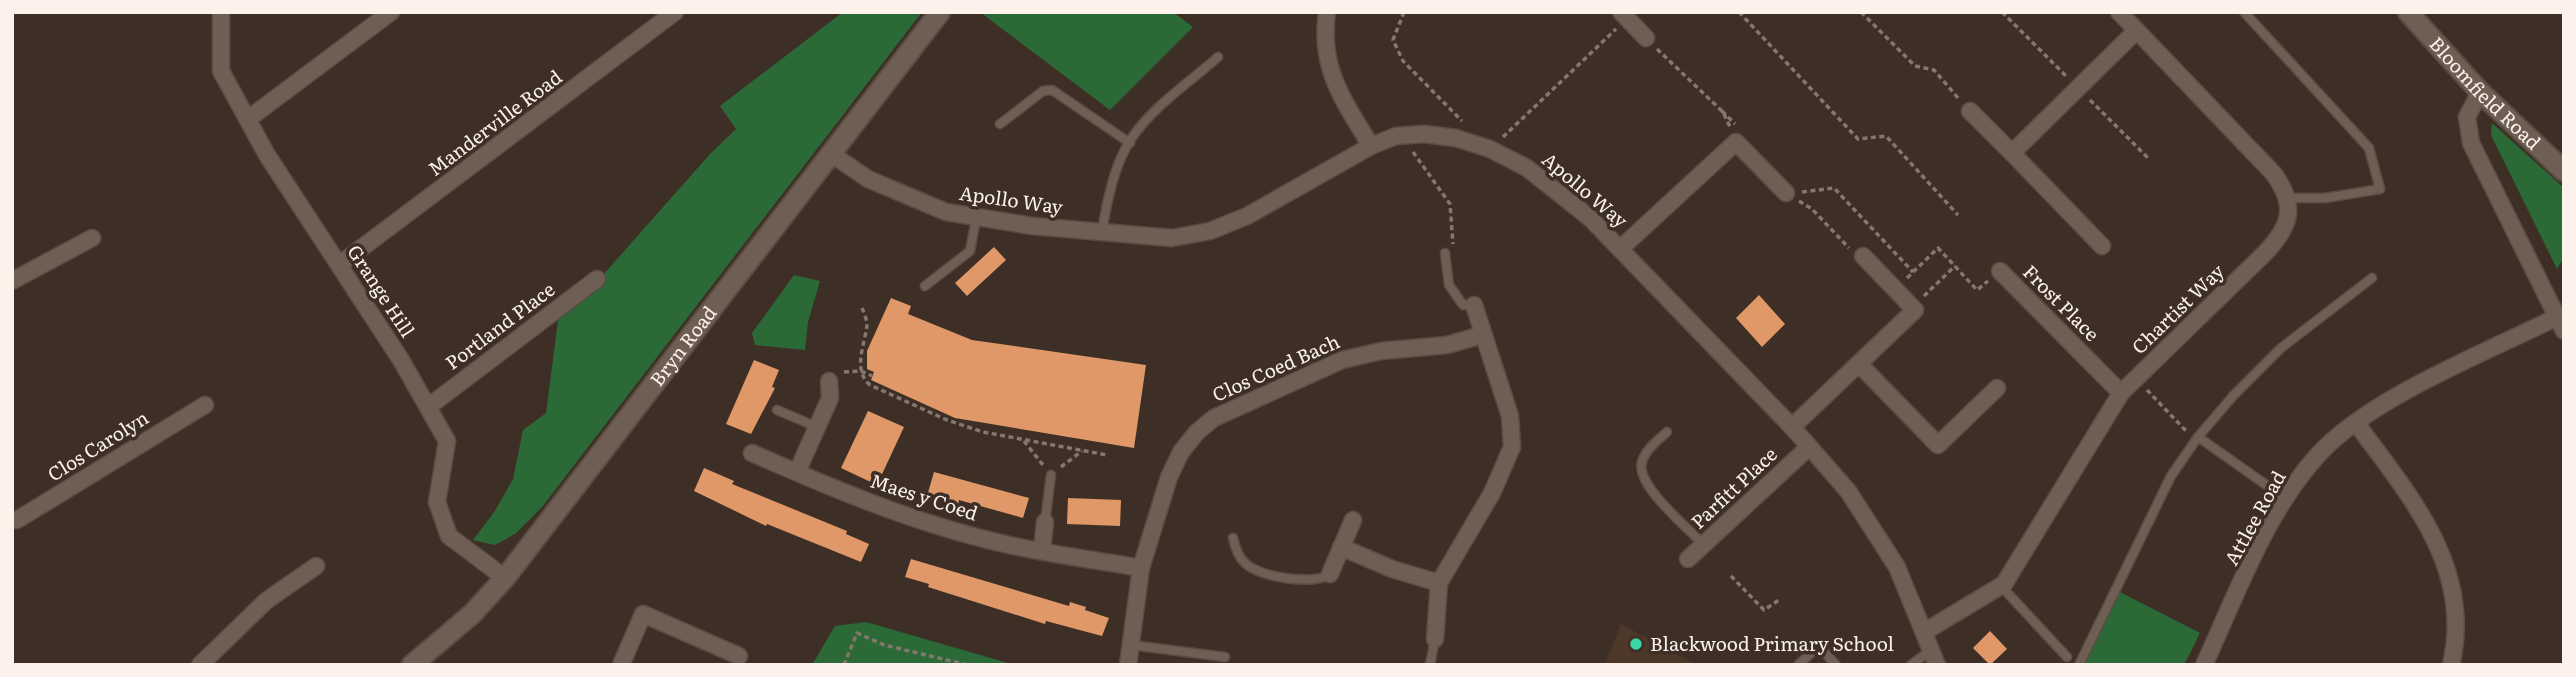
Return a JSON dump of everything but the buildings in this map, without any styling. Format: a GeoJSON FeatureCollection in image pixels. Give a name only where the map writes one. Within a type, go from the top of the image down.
{"type":"FeatureCollection","features":[{"type":"Feature","properties":{"kind":"street","name":"Grange Hill"},"geometry":{"type":"LineString","coordinates":[[221,12],[221,71],[267,155],[340,265],[447,441],[437,502],[449,536],[505,578]]}},
{"type":"Feature","properties":{"kind":"street"},"geometry":{"type":"LineString","coordinates":[[248,119],[391,12]]}},
{"type":"Feature","properties":{"kind":"street","name":"Manderville Road"},"geometry":{"type":"LineString","coordinates":[[340,265],[675,12]]}},
{"type":"Feature","properties":{"kind":"street","name":"Bryn Road"},"geometry":{"type":"LineString","coordinates":[[412,665],[472,614],[505,578],[940,12]]}},
{"type":"Feature","properties":{"kind":"street"},"geometry":{"type":"LineString","coordinates":[[1327,12],[1325,55],[1334,82],[1371,146]]}},
{"type":"Feature","properties":{"kind":"street"},"geometry":{"type":"LineString","coordinates":[[2119,12],[2274,174],[2287,198]]}},
{"type":"Feature","properties":{"kind":"street","name":"Bloomfield Road"},"geometry":{"type":"LineString","coordinates":[[2408,12],[2480,92],[2564,171]]}},
{"type":"Feature","properties":{"kind":"street"},"geometry":{"type":"LineString","coordinates":[[1624,15],[1646,38]]}},
{"type":"Feature","properties":{"kind":"street"},"geometry":{"type":"LineString","coordinates":[[2012,153],[2136,31]]}},
{"type":"Feature","properties":{"kind":"street","name":"Attlee Road"},"geometry":{"type":"LineString","coordinates":[[2204,665],[2285,498],[2319,453],[2382,404],[2560,324],[2471,143],[2467,117],[2480,92]]}},
{"type":"Feature","properties":{"kind":"street"},"geometry":{"type":"LineString","coordinates":[[1970,111],[2102,246]]}},
{"type":"Feature","properties":{"kind":"street","name":"Apollo Way"},"geometry":{"type":"LineString","coordinates":[[830,153],[868,178],[946,212],[976,219],[1172,237],[1210,232],[1247,216],[1371,146],[1401,136],[1424,134],[1456,138],[1490,149],[1527,169],[1559,191],[1620,248],[1792,427],[1848,491],[1897,567],[1934,657]]}},
{"type":"Feature","properties":{"kind":"street"},"geometry":{"type":"LineString","coordinates":[[1620,248],[1738,135],[1790,189]]}},
{"type":"Feature","properties":{"kind":"street","name":"Chartist Way"},"geometry":{"type":"LineString","coordinates":[[1924,632],[2001,586],[2121,393],[2279,239],[2287,223],[2287,198]]}},
{"type":"Feature","properties":{"kind":"street"},"geometry":{"type":"LineString","coordinates":[[12,281],[92,238]]}},
{"type":"Feature","properties":{"kind":"street"},"geometry":{"type":"LineString","coordinates":[[1792,427],[1915,310],[1863,256]]}},
{"type":"Feature","properties":{"kind":"street","name":"Frost Place"},"geometry":{"type":"LineString","coordinates":[[2000,271],[2121,393]]}},
{"type":"Feature","properties":{"kind":"street","name":"Portland Place"},"geometry":{"type":"LineString","coordinates":[[428,407],[597,279]]}},
{"type":"Feature","properties":{"kind":"street"},"geometry":{"type":"LineString","coordinates":[[1434,639],[1439,583],[1492,493],[1512,447],[1510,416],[1474,305]]}},
{"type":"Feature","properties":{"kind":"street","name":"Clos Coed Bach"},"geometry":{"type":"LineString","coordinates":[[1128,665],[1141,568],[1181,452],[1197,432],[1214,418],[1342,360],[1381,351],[1447,345],[1482,335]]}},
{"type":"Feature","properties":{"kind":"street"},"geometry":{"type":"LineString","coordinates":[[1859,364],[1938,445],[1997,388]]}},
{"type":"Feature","properties":{"kind":"street"},"geometry":{"type":"LineString","coordinates":[[797,472],[830,398],[834,377]]}},
{"type":"Feature","properties":{"kind":"street","name":"Clos Carolyn"},"geometry":{"type":"LineString","coordinates":[[12,520],[205,405]]}},
{"type":"Feature","properties":{"kind":"street"},"geometry":{"type":"LineString","coordinates":[[2356,423],[2436,538],[2450,576],[2455,611],[2451,665]]}},
{"type":"Feature","properties":{"kind":"street","name":"Parfitt Place"},"geometry":{"type":"LineString","coordinates":[[1688,559],[1809,447]]}},
{"type":"Feature","properties":{"kind":"street","name":"Maes y Coed"},"geometry":{"type":"LineString","coordinates":[[752,453],[934,525],[989,541],[1141,568]]}},
{"type":"Feature","properties":{"kind":"street"},"geometry":{"type":"LineString","coordinates":[[1329,574],[1353,520]]}},
{"type":"Feature","properties":{"kind":"street"},"geometry":{"type":"LineString","coordinates":[[1042,551],[1045,522]]}},
{"type":"Feature","properties":{"kind":"street"},"geometry":{"type":"LineString","coordinates":[[1341,547],[1392,569],[1439,583]]}},
{"type":"Feature","properties":{"kind":"street"},"geometry":{"type":"LineString","coordinates":[[200,665],[266,601],[316,566]]}},
{"type":"Feature","properties":{"kind":"street"},"geometry":{"type":"LineString","coordinates":[[621,665],[643,614],[738,660]]}},
{"type":"Feature","properties":{"kind":"lane"},"geometry":{"type":"LineString","coordinates":[[2244,12],[2369,148],[2380,190],[2325,198],[2287,198]]}},
{"type":"Feature","properties":{"kind":"lane"},"geometry":{"type":"LineString","coordinates":[[1102,232],[1107,201],[1130,143],[1147,120],[1218,57]]}},
{"type":"Feature","properties":{"kind":"lane"},"geometry":{"type":"LineString","coordinates":[[1000,124],[1043,90],[1052,90],[1130,143]]}},
{"type":"Feature","properties":{"kind":"lane"},"geometry":{"type":"LineString","coordinates":[[925,286],[970,251],[976,219]]}},
{"type":"Feature","properties":{"kind":"lane"},"geometry":{"type":"LineString","coordinates":[[1445,257],[1454,296],[1463,305],[1474,305]]}},
{"type":"Feature","properties":{"kind":"lane"},"geometry":{"type":"LineString","coordinates":[[2079,665],[2165,488],[2198,438],[2233,396],[2281,348],[2372,278]]}},
{"type":"Feature","properties":{"kind":"lane"},"geometry":{"type":"LineString","coordinates":[[777,410],[817,427]]}},
{"type":"Feature","properties":{"kind":"lane"},"geometry":{"type":"LineString","coordinates":[[1667,432],[1644,455],[1640,465],[1642,476],[1650,489],[1703,545]]}},
{"type":"Feature","properties":{"kind":"lane"},"geometry":{"type":"LineString","coordinates":[[2198,438],[2285,498]]}},
{"type":"Feature","properties":{"kind":"lane"},"geometry":{"type":"LineString","coordinates":[[1045,522],[1051,475]]}},
{"type":"Feature","properties":{"kind":"lane"},"geometry":{"type":"LineString","coordinates":[[1233,538],[1241,559],[1263,574],[1312,581],[1323,579],[1329,574]]}},
{"type":"Feature","properties":{"kind":"lane"},"geometry":{"type":"LineString","coordinates":[[2001,586],[2067,657]]}},
{"type":"Feature","properties":{"kind":"lane"},"geometry":{"type":"LineString","coordinates":[[1430,665],[1434,639]]}},
{"type":"Feature","properties":{"kind":"lane"},"geometry":{"type":"LineString","coordinates":[[1131,645],[1224,657]]}},
{"type":"Feature","properties":{"kind":"lane"},"geometry":{"type":"LineString","coordinates":[[1798,665],[1819,646],[1836,665]]}},
{"type":"Feature","properties":{"kind":"lane"},"geometry":{"type":"LineString","coordinates":[[1911,665],[1934,657]]}},
{"type":"Feature","properties":{"kind":"path"},"geometry":{"type":"LineString","coordinates":[[1404,12],[1393,40],[1403,61],[1490,149],[1624,15]]}},
{"type":"Feature","properties":{"kind":"path"},"geometry":{"type":"LineString","coordinates":[[1739,12],[1858,139],[1886,136],[1958,215]]}},
{"type":"Feature","properties":{"kind":"path"},"geometry":{"type":"LineString","coordinates":[[1861,12],[1915,66],[1934,70],[1970,111]]}},
{"type":"Feature","properties":{"kind":"path"},"geometry":{"type":"LineString","coordinates":[[1646,38],[1722,111],[1738,135]]}},
{"type":"Feature","properties":{"kind":"path"},"geometry":{"type":"LineString","coordinates":[[1722,111],[1738,135]]}},
{"type":"Feature","properties":{"kind":"path"},"geometry":{"type":"LineString","coordinates":[[1401,136],[1450,204],[1454,260],[1445,257]]}},
{"type":"Feature","properties":{"kind":"path"},"geometry":{"type":"LineString","coordinates":[[1790,189],[1804,193],[1834,188],[1913,272]]}},
{"type":"Feature","properties":{"kind":"path"},"geometry":{"type":"LineString","coordinates":[[1790,189],[1852,251],[1863,256]]}},
{"type":"Feature","properties":{"kind":"path"},"geometry":{"type":"LineString","coordinates":[[1895,289],[1938,248],[1977,290],[2000,271]]}},
{"type":"Feature","properties":{"kind":"path"},"geometry":{"type":"LineString","coordinates":[[1912,307],[1955,266]]}},
{"type":"Feature","properties":{"kind":"path"},"geometry":{"type":"LineString","coordinates":[[862,308],[867,323],[861,344],[862,371],[864,380],[870,385],[947,420],[1024,441],[1107,456]]}},
{"type":"Feature","properties":{"kind":"path"},"geometry":{"type":"LineString","coordinates":[[834,377],[862,371],[873,376]]}},
{"type":"Feature","properties":{"kind":"path"},"geometry":{"type":"LineString","coordinates":[[2148,392],[2193,438],[2198,438]]}},
{"type":"Feature","properties":{"kind":"path"},"geometry":{"type":"LineString","coordinates":[[1024,441],[1051,475],[1082,451]]}},
{"type":"Feature","properties":{"kind":"path"},"geometry":{"type":"LineString","coordinates":[[1731,576],[1764,610],[1779,600]]}},
{"type":"Feature","properties":{"kind":"path"},"geometry":{"type":"LineString","coordinates":[[844,665],[857,633],[884,645],[968,665]]}},
{"type":"Feature","properties":{"kind":"shaded area","name":"Blackwood Primary School"},"geometry":{"type":"Polygon","coordinates":[[[1621,624],[1696,665],[1605,665],[1621,624]]]}},
{"type":"Feature","properties":{"kind":"green space"},"geometry":{"type":"Polygon","coordinates":[[[843,12],[922,12],[542,507],[515,534],[495,545],[473,540],[495,511],[513,479],[523,430],[546,413],[559,313],[588,292],[710,154],[736,129],[720,106],[843,12]]]}},
{"type":"Feature","properties":{"kind":"green space"},"geometry":{"type":"Polygon","coordinates":[[[980,12],[1173,12],[1193,27],[1110,110],[980,12]]]}},
{"type":"Feature","properties":{"kind":"green space"},"geometry":{"type":"Polygon","coordinates":[[[2492,123],[2564,188],[2564,257],[2557,269],[2491,135],[2492,123]]]}},
{"type":"Feature","properties":{"kind":"green space"},"geometry":{"type":"Polygon","coordinates":[[[794,275],[820,281],[808,322],[805,350],[755,345],[752,333],[794,275]]]}},
{"type":"Feature","properties":{"kind":"green space"},"geometry":{"type":"Polygon","coordinates":[[[2116,590],[2200,633],[2184,665],[2079,665],[2116,590]]]}},
{"type":"Feature","properties":{"kind":"green space"},"geometry":{"type":"Polygon","coordinates":[[[866,622],[1015,665],[812,665],[835,626],[866,622]]]}},
{"type":"Feature","properties":{"kind":"place","name":"Blackwood Primary School"},"geometry":{"type":"Point","coordinates":[1636,644]}}]}
